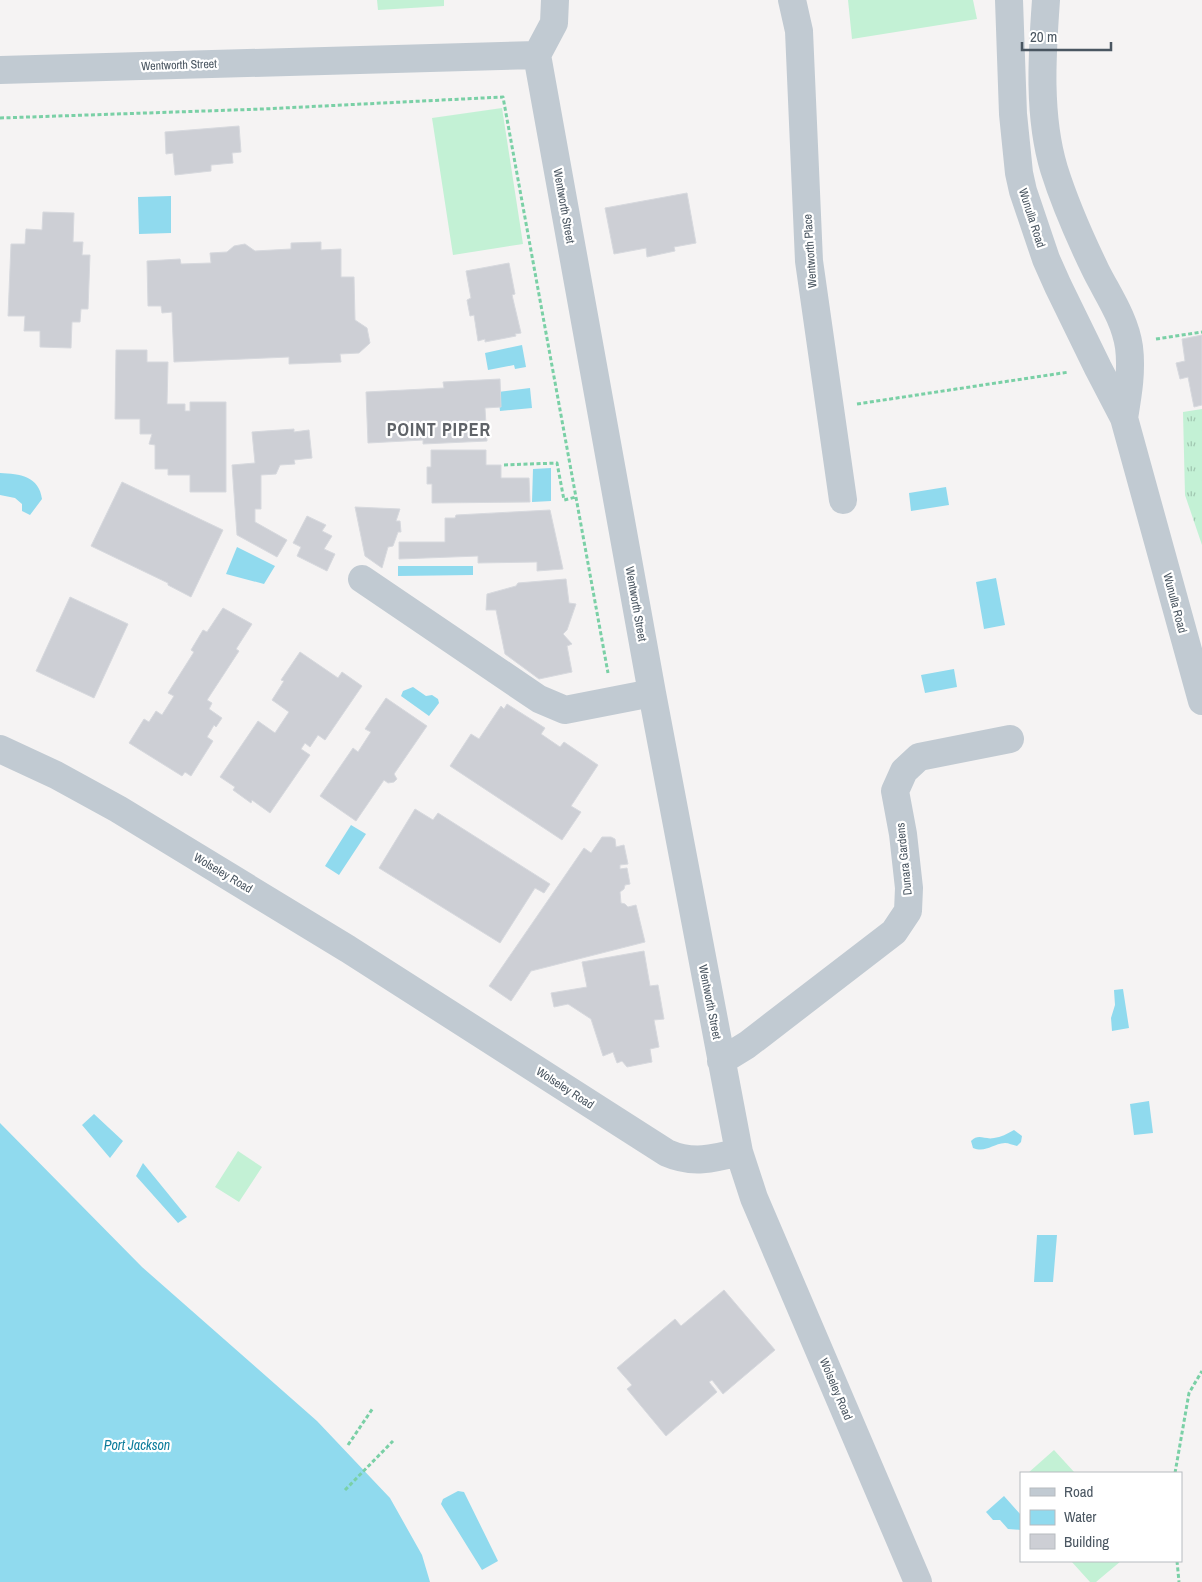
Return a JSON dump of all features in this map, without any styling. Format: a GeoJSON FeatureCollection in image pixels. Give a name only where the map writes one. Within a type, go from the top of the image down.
{"type":"FeatureCollection","features":[{"type":"Feature","properties":{"kind":"street"},"geometry":{"type":"LineString","coordinates":[[537,55],[554,23],[554,0]]}},
{"type":"Feature","properties":{"kind":"street","name":"Wentworth Place"},"geometry":{"type":"LineString","coordinates":[[792,0],[799,31],[808,261],[843,500]]}},
{"type":"Feature","properties":{"kind":"street","name":"Wunulla Road"},"geometry":{"type":"LineString","coordinates":[[1009,0],[1013,114],[1022,191],[1046,258],[1124,418],[1202,700]]}},
{"type":"Feature","properties":{"kind":"street","name":"Wunulla Road"},"geometry":{"type":"LineString","coordinates":[[1046,0],[1042,78],[1049,144],[1063,195],[1080,238],[1125,330],[1130,370],[1124,418]]}},
{"type":"Feature","properties":{"kind":"street","name":"Wentworth Street"},"geometry":{"type":"LineString","coordinates":[[0,70],[537,55],[652,692],[739,1152]]}},
{"type":"Feature","properties":{"kind":"street"},"geometry":{"type":"LineString","coordinates":[[362,579],[539,699],[565,710],[652,692]]}},
{"type":"Feature","properties":{"kind":"street","name":"Dunara Gardens"},"geometry":{"type":"LineString","coordinates":[[721,1061],[748,1045],[894,932],[908,911],[910,888],[895,791],[904,771],[919,757],[1010,739]]}},
{"type":"Feature","properties":{"kind":"street","name":"Wolseley Road"},"geometry":{"type":"LineString","coordinates":[[0,748],[56,775],[118,809],[306,923],[667,1153],[677,1157],[704,1160],[739,1152],[754,1198],[918,1582]]}},
{"type":"Feature","properties":{"kind":"path"},"geometry":{"type":"LineString","coordinates":[[0,118],[263,109],[503,97],[613,700]]}},
{"type":"Feature","properties":{"kind":"path"},"geometry":{"type":"LineString","coordinates":[[1154,340],[1202,332]]}},
{"type":"Feature","properties":{"kind":"path"},"geometry":{"type":"LineString","coordinates":[[829,408],[1098,368]]}},
{"type":"Feature","properties":{"kind":"path"},"geometry":{"type":"LineString","coordinates":[[504,465],[557,463],[564,500],[576,497]]}},
{"type":"Feature","properties":{"kind":"path"},"geometry":{"type":"LineString","coordinates":[[1175,1472],[1189,1393],[1202,1371]]}},
{"type":"Feature","properties":{"kind":"path"},"geometry":{"type":"LineString","coordinates":[[348,1444],[373,1408]]}},
{"type":"Feature","properties":{"kind":"path"},"geometry":{"type":"LineString","coordinates":[[345,1490],[393,1441]]}},
{"type":"Feature","properties":{"kind":"path"},"geometry":{"type":"LineString","coordinates":[[1177,1562],[1179,1582]]}},
{"type":"Feature","properties":{"kind":"green space"},"geometry":{"type":"Polygon","coordinates":[[[377,0],[444,0],[444,6],[378,10],[377,0]]]}},
{"type":"Feature","properties":{"kind":"green space"},"geometry":{"type":"Polygon","coordinates":[[[848,0],[973,0],[977,19],[852,39],[848,0]]]}},
{"type":"Feature","properties":{"kind":"green space"},"geometry":{"type":"Polygon","coordinates":[[[502,108],[523,244],[453,255],[432,118],[502,108]]]}},
{"type":"Feature","properties":{"kind":"green space"},"geometry":{"type":"Polygon","coordinates":[[[1202,409],[1202,545],[1185,495],[1183,412],[1202,409]]]}},
{"type":"Feature","properties":{"kind":"green space"},"geometry":{"type":"Polygon","coordinates":[[[238,1151],[262,1167],[239,1202],[215,1187],[238,1151]]]}},
{"type":"Feature","properties":{"kind":"green space"},"geometry":{"type":"Polygon","coordinates":[[[1054,1450],[1074,1472],[1029,1472],[1054,1450]]]}},
{"type":"Feature","properties":{"kind":"green space"},"geometry":{"type":"Polygon","coordinates":[[[1072,1562],[1120,1562],[1096,1582],[1090,1582],[1072,1562]]]}},
{"type":"Feature","properties":{"kind":"water"},"geometry":{"type":"Polygon","coordinates":[[[171,196],[171,233],[139,234],[138,197],[171,196]]]}},
{"type":"Feature","properties":{"kind":"water"},"geometry":{"type":"Polygon","coordinates":[[[522,345],[526,367],[515,369],[514,365],[488,370],[485,353],[522,345]]]}},
{"type":"Feature","properties":{"kind":"water"},"geometry":{"type":"Polygon","coordinates":[[[530,388],[532,408],[500,411],[498,392],[530,388]]]}},
{"type":"Feature","properties":{"kind":"water"},"geometry":{"type":"Polygon","coordinates":[[[551,468],[551,501],[532,502],[533,469],[551,468]]]}},
{"type":"Feature","properties":{"kind":"water"},"geometry":{"type":"Polygon","coordinates":[[[0,473],[15,474],[33,481],[37,485],[42,499],[30,515],[22,511],[22,504],[15,498],[0,495],[0,473]]]}},
{"type":"Feature","properties":{"kind":"water"},"geometry":{"type":"Polygon","coordinates":[[[946,487],[949,505],[911,511],[909,493],[946,487]]]}},
{"type":"Feature","properties":{"kind":"water"},"geometry":{"type":"Polygon","coordinates":[[[237,547],[275,566],[264,584],[226,574],[237,547]]]}},
{"type":"Feature","properties":{"kind":"water"},"geometry":{"type":"Polygon","coordinates":[[[398,566],[473,566],[473,575],[398,576],[398,566]]]}},
{"type":"Feature","properties":{"kind":"water"},"geometry":{"type":"Polygon","coordinates":[[[996,578],[1005,625],[984,629],[976,582],[996,578]]]}},
{"type":"Feature","properties":{"kind":"water"},"geometry":{"type":"Polygon","coordinates":[[[954,669],[957,687],[925,693],[921,675],[954,669]]]}},
{"type":"Feature","properties":{"kind":"water"},"geometry":{"type":"Polygon","coordinates":[[[413,687],[426,696],[432,695],[438,699],[439,703],[429,716],[401,696],[403,691],[413,687]]]}},
{"type":"Feature","properties":{"kind":"water"},"geometry":{"type":"Polygon","coordinates":[[[351,825],[366,834],[339,875],[325,866],[351,825]]]}},
{"type":"Feature","properties":{"kind":"water"},"geometry":{"type":"Polygon","coordinates":[[[1123,989],[1129,1028],[1112,1031],[1111,1018],[1115,1005],[1114,990],[1123,989]]]}},
{"type":"Feature","properties":{"kind":"water"},"geometry":{"type":"Polygon","coordinates":[[[1149,1101],[1153,1133],[1134,1135],[1130,1104],[1149,1101]]]}},
{"type":"Feature","properties":{"kind":"water"},"geometry":{"type":"Polygon","coordinates":[[[94,1114],[123,1141],[110,1158],[82,1125],[94,1114]]]}},
{"type":"Feature","properties":{"kind":"water","name":"Port Jackson"},"geometry":{"type":"Polygon","coordinates":[[[0,1123],[142,1267],[317,1421],[390,1498],[422,1555],[430,1582],[0,1582],[0,1123]]]}},
{"type":"Feature","properties":{"kind":"water"},"geometry":{"type":"Polygon","coordinates":[[[1014,1130],[1022,1136],[1021,1142],[1017,1146],[1005,1143],[985,1149],[973,1148],[971,1141],[977,1137],[997,1138],[1014,1130]]]}},
{"type":"Feature","properties":{"kind":"water"},"geometry":{"type":"Polygon","coordinates":[[[143,1163],[187,1217],[178,1223],[136,1176],[143,1163]]]}},
{"type":"Feature","properties":{"kind":"water"},"geometry":{"type":"Polygon","coordinates":[[[1037,1235],[1057,1235],[1053,1282],[1034,1282],[1037,1235]]]}},
{"type":"Feature","properties":{"kind":"water"},"geometry":{"type":"Polygon","coordinates":[[[458,1491],[464,1492],[498,1561],[482,1570],[441,1504],[443,1499],[458,1491]]]}},
{"type":"Feature","properties":{"kind":"water"},"geometry":{"type":"Polygon","coordinates":[[[1004,1496],[1020,1514],[1020,1530],[1008,1529],[1000,1520],[993,1520],[986,1512],[1004,1496]]]}},
{"type":"Feature","properties":{"kind":"building"},"geometry":{"type":"Polygon","coordinates":[[[239,126],[241,152],[232,153],[233,163],[211,165],[211,171],[175,175],[173,153],[166,154],[165,132],[239,126]]]}},
{"type":"Feature","properties":{"kind":"building"},"geometry":{"type":"Polygon","coordinates":[[[687,193],[696,243],[674,247],[675,251],[647,257],[646,248],[614,254],[605,208],[687,193]]]}},
{"type":"Feature","properties":{"kind":"building"},"geometry":{"type":"Polygon","coordinates":[[[43,212],[74,213],[73,242],[83,242],[82,255],[90,255],[88,309],[81,309],[80,322],[72,322],[71,348],[40,347],[40,331],[24,331],[25,316],[8,316],[11,244],[25,244],[26,229],[42,230],[43,212]]]}},
{"type":"Feature","properties":{"kind":"building"},"geometry":{"type":"Polygon","coordinates":[[[321,242],[321,250],[341,249],[341,277],[354,277],[355,320],[367,328],[370,343],[359,353],[340,354],[341,362],[289,364],[289,357],[174,362],[172,312],[162,313],[161,306],[148,306],[147,261],[180,259],[181,264],[211,263],[210,253],[227,252],[234,246],[245,244],[255,251],[291,249],[291,243],[321,242]]]}},
{"type":"Feature","properties":{"kind":"building"},"geometry":{"type":"Polygon","coordinates":[[[509,263],[515,294],[512,295],[521,333],[515,334],[516,336],[485,342],[485,339],[478,341],[474,315],[470,316],[467,300],[471,298],[466,271],[509,263]]]}},
{"type":"Feature","properties":{"kind":"building"},"geometry":{"type":"Polygon","coordinates":[[[1202,335],[1202,405],[1194,407],[1188,377],[1180,379],[1176,363],[1185,361],[1182,339],[1202,335]]]}},
{"type":"Feature","properties":{"kind":"building"},"geometry":{"type":"Polygon","coordinates":[[[116,350],[147,350],[147,362],[168,362],[167,404],[185,404],[185,411],[190,411],[190,402],[226,402],[226,492],[190,492],[190,475],[168,475],[168,469],[155,469],[155,445],[149,444],[152,434],[140,434],[140,419],[115,419],[116,350]]]}},
{"type":"Feature","properties":{"kind":"building"},"geometry":{"type":"Polygon","coordinates":[[[500,379],[501,407],[485,408],[487,441],[423,444],[423,440],[368,443],[366,392],[444,388],[443,382],[500,379]]]}},
{"type":"Feature","properties":{"kind":"building"},"geometry":{"type":"Polygon","coordinates":[[[294,429],[294,432],[309,430],[312,458],[294,460],[295,464],[280,465],[276,474],[261,475],[261,509],[255,509],[255,522],[287,540],[277,557],[237,535],[232,465],[255,463],[252,432],[294,429]]]}},
{"type":"Feature","properties":{"kind":"building"},"geometry":{"type":"Polygon","coordinates":[[[431,450],[486,450],[486,465],[501,465],[501,478],[529,478],[530,502],[432,503],[432,484],[427,484],[427,467],[431,467],[431,450]]]}},
{"type":"Feature","properties":{"kind":"building"},"geometry":{"type":"Polygon","coordinates":[[[122,482],[223,530],[191,597],[168,585],[168,583],[91,546],[122,482]]]}},
{"type":"Feature","properties":{"kind":"building"},"geometry":{"type":"Polygon","coordinates":[[[355,507],[400,509],[396,521],[400,521],[401,532],[398,532],[393,546],[388,547],[382,568],[365,556],[355,507]]]}},
{"type":"Feature","properties":{"kind":"building"},"geometry":{"type":"Polygon","coordinates":[[[550,510],[563,569],[537,571],[537,562],[478,563],[478,556],[399,559],[399,542],[445,542],[445,518],[455,518],[456,515],[550,510]]]}},
{"type":"Feature","properties":{"kind":"building"},"geometry":{"type":"Polygon","coordinates":[[[307,516],[326,525],[322,531],[332,536],[324,549],[335,554],[327,571],[297,556],[301,547],[293,543],[307,516]]]}},
{"type":"Feature","properties":{"kind":"building"},"geometry":{"type":"Polygon","coordinates":[[[566,579],[569,603],[576,604],[567,630],[563,634],[572,644],[567,646],[572,672],[539,679],[505,654],[496,610],[486,610],[487,594],[516,586],[518,583],[566,579]]]}},
{"type":"Feature","properties":{"kind":"building"},"geometry":{"type":"Polygon","coordinates":[[[70,597],[128,624],[94,698],[36,671],[70,597]]]}},
{"type":"Feature","properties":{"kind":"building"},"geometry":{"type":"Polygon","coordinates":[[[223,608],[252,624],[236,649],[239,651],[207,700],[212,703],[209,709],[222,718],[216,727],[214,725],[207,737],[213,741],[191,776],[185,772],[182,776],[129,743],[144,719],[149,722],[156,711],[162,715],[174,696],[168,693],[194,652],[191,650],[203,630],[207,632],[223,608]]]}},
{"type":"Feature","properties":{"kind":"building"},"geometry":{"type":"Polygon","coordinates":[[[300,652],[338,678],[342,672],[362,686],[325,740],[318,735],[310,747],[305,743],[301,749],[310,755],[270,813],[252,800],[251,803],[233,790],[235,787],[220,777],[258,721],[275,733],[289,712],[272,700],[284,681],[281,680],[300,652]]]}},
{"type":"Feature","properties":{"kind":"building"},"geometry":{"type":"Polygon","coordinates":[[[386,698],[427,726],[394,774],[397,779],[394,782],[388,783],[384,780],[356,821],[320,796],[353,748],[358,752],[371,732],[365,729],[386,698]]]}},
{"type":"Feature","properties":{"kind":"building"},"geometry":{"type":"Polygon","coordinates":[[[507,704],[545,728],[541,734],[560,747],[564,742],[598,765],[571,806],[581,812],[562,840],[450,766],[471,734],[479,739],[501,706],[504,709],[507,704]]]}},
{"type":"Feature","properties":{"kind":"building"},"geometry":{"type":"Polygon","coordinates":[[[415,809],[433,820],[438,813],[550,884],[544,893],[535,888],[500,943],[379,868],[415,809]]]}},
{"type":"Feature","properties":{"kind":"building"},"geometry":{"type":"Polygon","coordinates":[[[602,837],[615,839],[616,847],[624,845],[628,864],[620,865],[620,869],[627,868],[630,884],[625,885],[624,889],[620,892],[621,903],[628,907],[636,905],[645,942],[531,971],[511,1001],[489,986],[584,848],[591,853],[602,837]]]}},
{"type":"Feature","properties":{"kind":"building"},"geometry":{"type":"Polygon","coordinates":[[[644,951],[650,986],[658,985],[664,1019],[654,1020],[659,1047],[650,1049],[652,1062],[627,1067],[622,1061],[617,1063],[613,1052],[603,1056],[591,1019],[568,1004],[554,1007],[551,993],[587,987],[582,962],[644,951]]]}},
{"type":"Feature","properties":{"kind":"building"},"geometry":{"type":"Polygon","coordinates":[[[724,1290],[775,1350],[723,1394],[712,1380],[709,1382],[717,1392],[666,1436],[627,1389],[632,1385],[617,1368],[675,1319],[681,1326],[724,1290]]]}},
{"type":"Feature","properties":{"kind":"district","name":"POINT PIPER"},"geometry":{"type":"Point","coordinates":[439,430]}}]}
